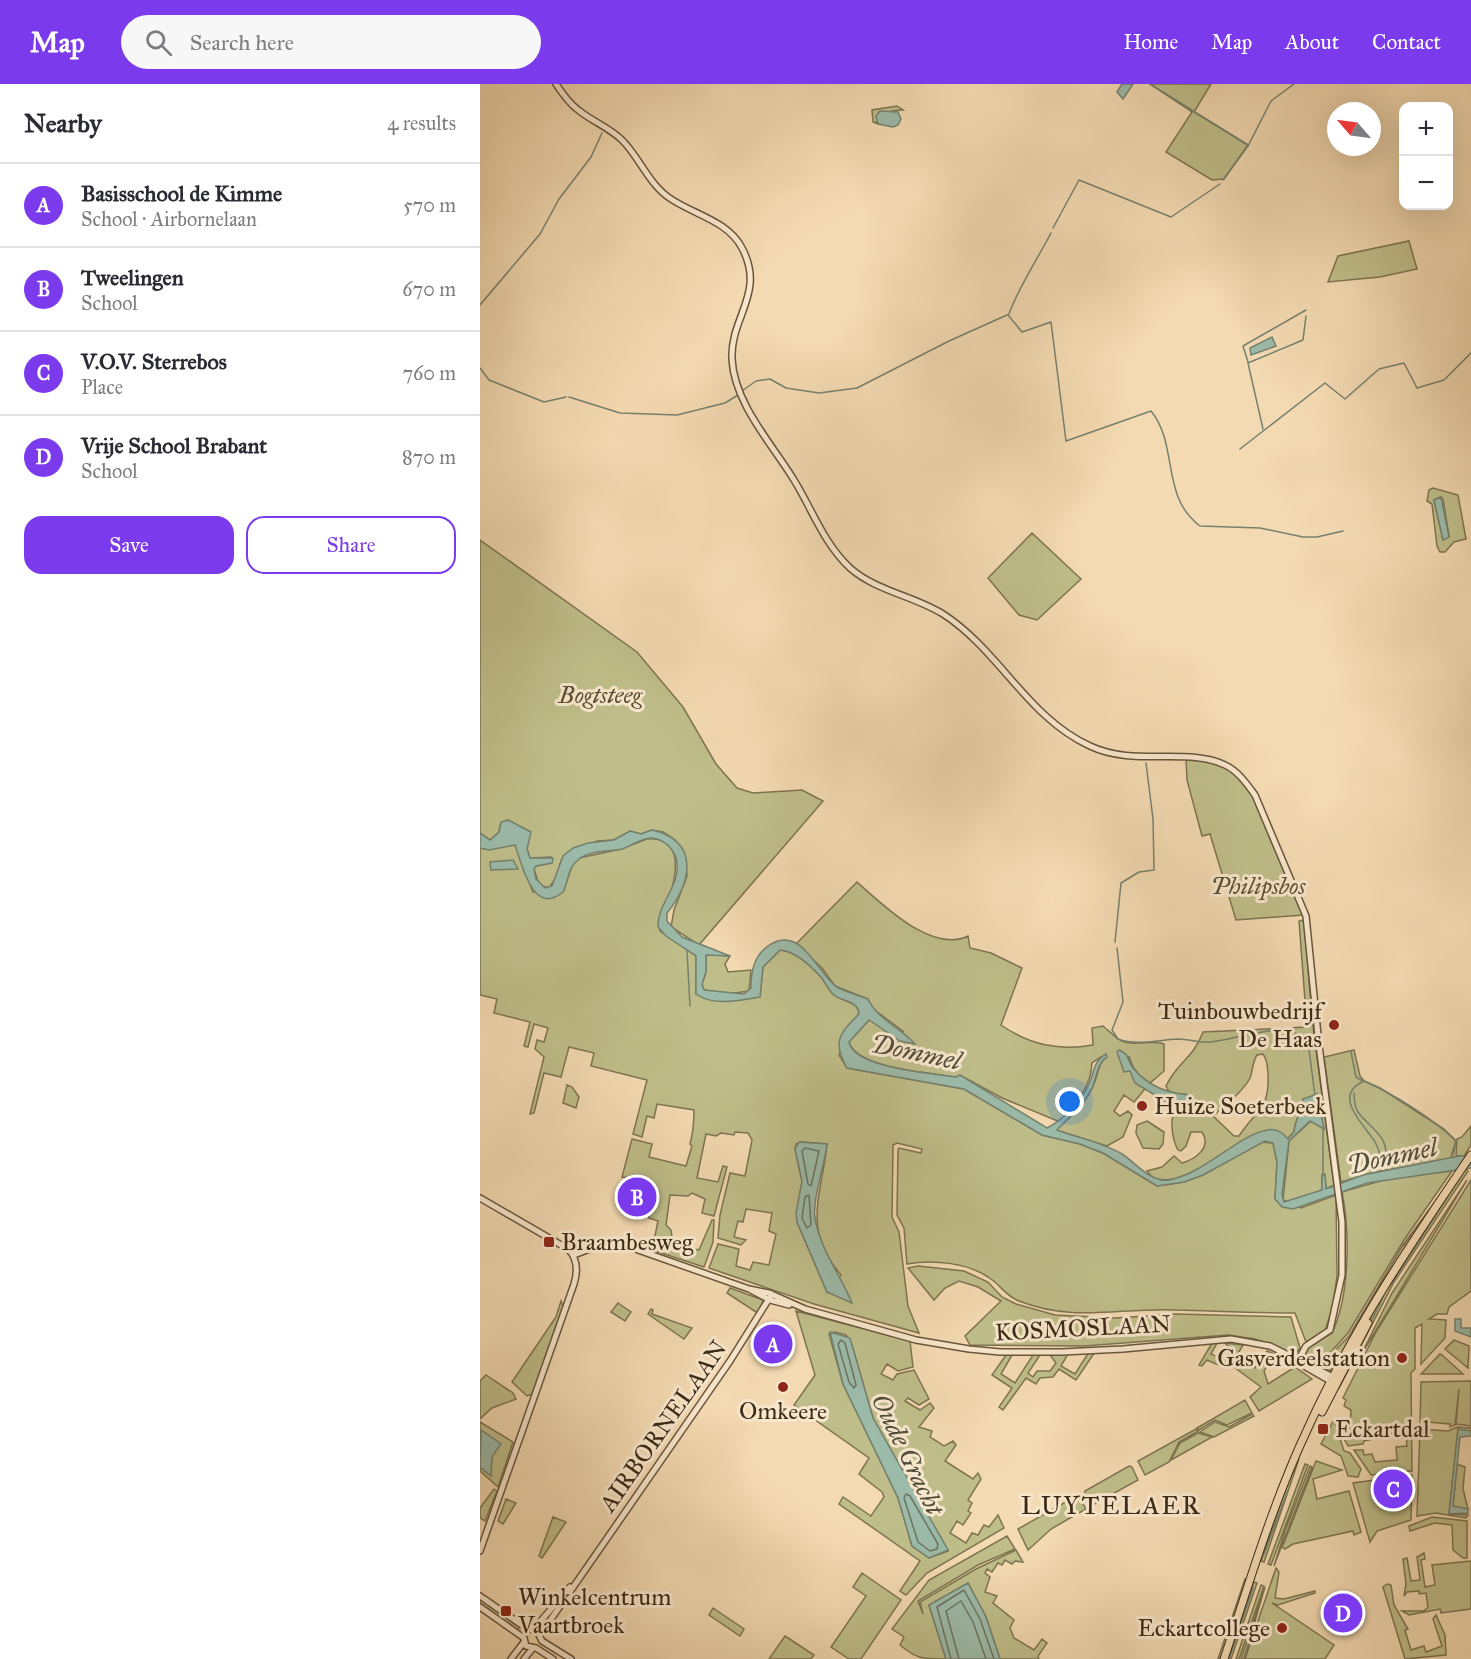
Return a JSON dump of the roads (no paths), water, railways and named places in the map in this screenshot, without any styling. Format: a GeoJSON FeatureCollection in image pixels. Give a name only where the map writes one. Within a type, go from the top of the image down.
{"type":"FeatureCollection","features":[{"type":"Feature","properties":{"kind":"main road"},"geometry":{"type":"LineString","coordinates":[[1224,1659],[1244,1599],[1257,1571],[1263,1544],[1287,1479],[1335,1380],[1382,1290],[1471,1155]]}},
{"type":"Feature","properties":{"kind":"street"},"geometry":{"type":"LineString","coordinates":[[556,84],[579,111],[622,140],[659,189],[670,199],[713,221],[737,240],[751,270],[751,284],[734,338],[731,357],[734,378],[750,411],[795,481],[838,556],[853,570],[872,581],[945,615],[972,639],[1057,728],[1089,746],[1130,757],[1200,759],[1227,766],[1243,779],[1256,795],[1306,916],[1318,1045],[1339,1196],[1342,1275],[1330,1330],[1306,1346],[1300,1362]]}},
{"type":"Feature","properties":{"kind":"street"},"geometry":{"type":"LineString","coordinates":[[480,1198],[563,1245],[574,1255],[577,1268],[575,1281],[480,1551]]}},
{"type":"Feature","properties":{"kind":"street","name":"KOSMOSLAAN"},"geometry":{"type":"LineString","coordinates":[[574,1255],[600,1245],[621,1244],[793,1305],[916,1340],[969,1349],[1000,1352],[1062,1352],[1231,1339],[1270,1346],[1335,1380]]}},
{"type":"Feature","properties":{"kind":"street","name":"AIRBORNELAAN"},"geometry":{"type":"LineString","coordinates":[[534,1648],[771,1297]]}},
{"type":"Feature","properties":{"kind":"street","name":"AIRBORNELAAN"},"geometry":{"type":"LineString","coordinates":[[524,1640],[582,1575]]}},
{"type":"Feature","properties":{"kind":"street"},"geometry":{"type":"LineString","coordinates":[[480,1596],[571,1659]]}},
{"type":"Feature","properties":{"kind":"street"},"geometry":{"type":"LineString","coordinates":[[480,1607],[534,1648],[553,1659]]}},
{"type":"Feature","properties":{"kind":"street"},"geometry":{"type":"LineString","coordinates":[[511,1659],[524,1640]]}},
{"type":"Feature","properties":{"kind":"street"},"geometry":{"type":"LineString","coordinates":[[524,1659],[534,1648]]}},
{"type":"Feature","properties":{"kind":"water"},"geometry":{"type":"Polygon","coordinates":[[[1122,84],[1133,84],[1123,99],[1117,92],[1122,84]]]}},
{"type":"Feature","properties":{"kind":"water"},"geometry":{"type":"Polygon","coordinates":[[[880,111],[898,112],[901,119],[898,125],[893,127],[878,124],[876,116],[880,111]]]}},
{"type":"Feature","properties":{"kind":"water"},"geometry":{"type":"Polygon","coordinates":[[[1272,337],[1276,346],[1251,355],[1250,348],[1272,337]]]}},
{"type":"Feature","properties":{"kind":"water"},"geometry":{"type":"Polygon","coordinates":[[[1441,497],[1449,537],[1443,540],[1434,500],[1441,497]]]}},
{"type":"Feature","properties":{"kind":"water"},"geometry":{"type":"Polygon","coordinates":[[[508,820],[531,832],[527,849],[530,858],[553,858],[552,863],[536,866],[534,869],[536,879],[545,888],[552,886],[563,856],[573,848],[588,843],[614,840],[630,831],[641,834],[652,830],[667,835],[678,843],[687,864],[682,889],[667,913],[667,921],[682,937],[730,956],[706,955],[706,972],[702,984],[704,990],[744,994],[751,988],[753,970],[759,954],[780,940],[790,941],[808,953],[837,987],[868,999],[877,1012],[915,1044],[900,1041],[869,1020],[849,1042],[854,1051],[864,1058],[895,1068],[956,1077],[960,1075],[1047,1128],[1076,1104],[1088,1086],[1096,1064],[1106,1054],[1107,1057],[1103,1060],[1087,1096],[1057,1130],[1114,1150],[1156,1178],[1169,1180],[1197,1170],[1256,1133],[1277,1130],[1288,1139],[1294,1132],[1303,1099],[1317,1094],[1324,1129],[1310,1121],[1289,1141],[1282,1194],[1284,1202],[1322,1190],[1322,1175],[1325,1174],[1326,1189],[1363,1175],[1459,1156],[1471,1156],[1471,1168],[1367,1183],[1293,1209],[1282,1207],[1275,1199],[1277,1162],[1273,1143],[1265,1141],[1203,1175],[1184,1182],[1157,1186],[1103,1153],[1080,1144],[1042,1135],[964,1089],[847,1068],[840,1051],[840,1039],[842,1033],[859,1014],[858,1010],[853,1004],[834,995],[816,972],[802,959],[791,953],[780,950],[763,967],[760,997],[736,1001],[703,998],[696,994],[696,956],[666,936],[658,927],[661,909],[673,885],[677,868],[675,854],[667,845],[660,840],[648,838],[622,849],[588,854],[574,863],[563,892],[553,898],[544,898],[530,885],[515,845],[489,850],[480,848],[480,833],[490,840],[499,832],[501,822],[508,820]]]}},
{"type":"Feature","properties":{"kind":"water"},"geometry":{"type":"Polygon","coordinates":[[[513,860],[518,869],[491,870],[490,862],[513,860]]]}},
{"type":"Feature","properties":{"kind":"water"},"geometry":{"type":"Polygon","coordinates":[[[1119,1050],[1125,1053],[1133,1068],[1145,1080],[1165,1090],[1190,1095],[1195,1103],[1188,1110],[1181,1111],[1135,1083],[1130,1071],[1124,1072],[1117,1052],[1119,1050]]]}},
{"type":"Feature","properties":{"kind":"water"},"geometry":{"type":"Polygon","coordinates":[[[799,1142],[827,1144],[815,1202],[815,1218],[821,1240],[852,1303],[827,1292],[797,1222],[796,1213],[802,1181],[795,1149],[799,1142]]]}},
{"type":"Feature","properties":{"kind":"water"},"geometry":{"type":"Polygon","coordinates":[[[1455,1319],[1461,1319],[1461,1328],[1471,1328],[1471,1337],[1455,1331],[1455,1319]]]}},
{"type":"Feature","properties":{"kind":"water"},"geometry":{"type":"Polygon","coordinates":[[[830,1332],[850,1338],[873,1418],[948,1550],[929,1558],[912,1546],[898,1498],[843,1384],[830,1332]]]}},
{"type":"Feature","properties":{"kind":"water"},"geometry":{"type":"Polygon","coordinates":[[[1458,1429],[1471,1431],[1471,1436],[1460,1437],[1453,1506],[1468,1509],[1468,1513],[1449,1514],[1458,1429]]]}},
{"type":"Feature","properties":{"kind":"water"},"geometry":{"type":"Polygon","coordinates":[[[481,1430],[501,1444],[492,1457],[491,1476],[480,1467],[481,1430]]]}},
{"type":"Feature","properties":{"kind":"water"},"geometry":{"type":"Polygon","coordinates":[[[968,1583],[986,1617],[1000,1659],[946,1659],[929,1605],[968,1583]]]}},
{"type":"Feature","properties":{"kind":"waterway"},"geometry":{"type":"LineString","coordinates":[[1150,84],[1248,145]]}},
{"type":"Feature","properties":{"kind":"waterway"},"geometry":{"type":"LineString","coordinates":[[1223,180],[1248,146],[1271,101],[1294,84]]}},
{"type":"Feature","properties":{"kind":"waterway"},"geometry":{"type":"LineString","coordinates":[[480,305],[540,234],[559,199],[591,157],[602,133]]}},
{"type":"Feature","properties":{"kind":"waterway"},"geometry":{"type":"LineString","coordinates":[[1053,228],[1079,180],[1171,217],[1220,184]]}},
{"type":"Feature","properties":{"kind":"waterway"},"geometry":{"type":"LineString","coordinates":[[1009,314],[1023,283],[1051,233]]}},
{"type":"Feature","properties":{"kind":"waterway"},"geometry":{"type":"LineString","coordinates":[[1248,362],[1243,346],[1306,310]]}},
{"type":"Feature","properties":{"kind":"waterway"},"geometry":{"type":"LineString","coordinates":[[742,391],[756,381],[770,379],[786,388],[819,393],[857,388],[949,341],[1007,315]]}},
{"type":"Feature","properties":{"kind":"waterway"},"geometry":{"type":"LineString","coordinates":[[1008,315],[1022,332],[1051,322],[1066,441],[1151,411],[1160,424],[1165,439],[1179,500],[1200,526],[1260,528],[1303,537],[1317,537],[1343,531]]}},
{"type":"Feature","properties":{"kind":"waterway"},"geometry":{"type":"LineString","coordinates":[[1263,429],[1248,363],[1303,340],[1306,316]]}},
{"type":"Feature","properties":{"kind":"waterway"},"geometry":{"type":"LineString","coordinates":[[1240,449],[1325,383],[1345,399],[1379,369],[1404,363],[1417,388],[1444,380],[1471,353]]}},
{"type":"Feature","properties":{"kind":"waterway"},"geometry":{"type":"LineString","coordinates":[[480,368],[489,380],[544,402],[566,397]]}},
{"type":"Feature","properties":{"kind":"waterway"},"geometry":{"type":"LineString","coordinates":[[569,397],[620,413],[677,415],[725,403],[738,395]]}},
{"type":"Feature","properties":{"kind":"waterway"},"geometry":{"type":"LineString","coordinates":[[1115,942],[1121,883],[1139,872],[1154,870],[1153,819],[1146,763]]}},
{"type":"Feature","properties":{"kind":"waterway"},"geometry":{"type":"LineString","coordinates":[[1117,948],[1123,1002],[1112,1030],[1118,1039],[1140,1042],[1178,1039],[1210,1042],[1275,1030],[1288,1031],[1308,1042],[1315,1096]]}},
{"type":"Feature","properties":{"kind":"waterway"},"geometry":{"type":"LineString","coordinates":[[687,951],[690,1006]]}},
{"type":"Feature","properties":{"kind":"waterway"},"geometry":{"type":"LineString","coordinates":[[1351,1052],[1356,1077],[1363,1081]]}},
{"type":"Feature","properties":{"kind":"waterway","name":"Dommel"},"geometry":{"type":"LineString","coordinates":[[1381,1170],[1377,1145],[1358,1119],[1350,1102],[1350,1094],[1364,1081],[1387,1092],[1437,1124],[1456,1141],[1453,1158]]}},
{"type":"Feature","properties":{"kind":"waterway","name":"Dommel"},"geometry":{"type":"LineString","coordinates":[[1354,1093],[1358,1112],[1383,1140],[1385,1155],[1382,1163]]}},
{"type":"Feature","properties":{"kind":"waterway"},"geometry":{"type":"LineString","coordinates":[[1323,1130],[1323,1176]]}},
{"type":"Feature","properties":{"kind":"waterway"},"geometry":{"type":"LineString","coordinates":[[1391,1284],[1459,1179]]}},
{"type":"Feature","properties":{"kind":"waterway"},"geometry":{"type":"LineString","coordinates":[[1371,1322],[1383,1297]]}},
{"type":"Feature","properties":{"kind":"waterway"},"geometry":{"type":"LineString","coordinates":[[1264,1554],[1288,1490]]}},
{"type":"Feature","properties":{"kind":"waterway"},"geometry":{"type":"LineString","coordinates":[[1229,1659],[1253,1588]]}},
{"type":"Feature","properties":{"kind":"place","name":"Tuinbouwbedrijf De Haas"},"geometry":{"type":"Point","coordinates":[1334,1025]}},
{"type":"Feature","properties":{"kind":"place","name":"Huize Soeterbeek"},"geometry":{"type":"Point","coordinates":[1142,1106]}},
{"type":"Feature","properties":{"kind":"place","name":"Tweelingen"},"geometry":{"type":"Point","coordinates":[637,1197]}},
{"type":"Feature","properties":{"kind":"place","name":"Braambesweg"},"geometry":{"type":"Point","coordinates":[549,1242]}},
{"type":"Feature","properties":{"kind":"place","name":"Basisschool de Kimme"},"geometry":{"type":"Point","coordinates":[773,1344]}},
{"type":"Feature","properties":{"kind":"place","name":"Gasverdeelstation"},"geometry":{"type":"Point","coordinates":[1402,1358]}},
{"type":"Feature","properties":{"kind":"place","name":"Omkeere"},"geometry":{"type":"Point","coordinates":[783,1387]}},
{"type":"Feature","properties":{"kind":"place","name":"Eckartdal"},"geometry":{"type":"Point","coordinates":[1323,1429]}},
{"type":"Feature","properties":{"kind":"place","name":"V.O.V. Sterrebos"},"geometry":{"type":"Point","coordinates":[1393,1489]}},
{"type":"Feature","properties":{"kind":"place","name":"Winkelcentrum Vaartbroek"},"geometry":{"type":"Point","coordinates":[506,1611]}},
{"type":"Feature","properties":{"kind":"place","name":"Vrije School Brabant"},"geometry":{"type":"Point","coordinates":[1343,1613]}},
{"type":"Feature","properties":{"kind":"place","name":"Eckartcollege"},"geometry":{"type":"Point","coordinates":[1282,1628]}},
{"type":"Feature","properties":{"kind":"district","name":"LUYTELAER"},"geometry":{"type":"Point","coordinates":[1111,1505]}},
{"type":"Feature","properties":{"kind":"park label","name":"Bogtsteeg"},"geometry":{"type":"Point","coordinates":[600,695]}},
{"type":"Feature","properties":{"kind":"park label","name":"Philipsbos"},"geometry":{"type":"Point","coordinates":[1258,886]}},
{"type":"Feature","properties":{"kind":"water label","name":"Oude Gracht"},"geometry":{"type":"Point","coordinates":[908,1454]}}]}
